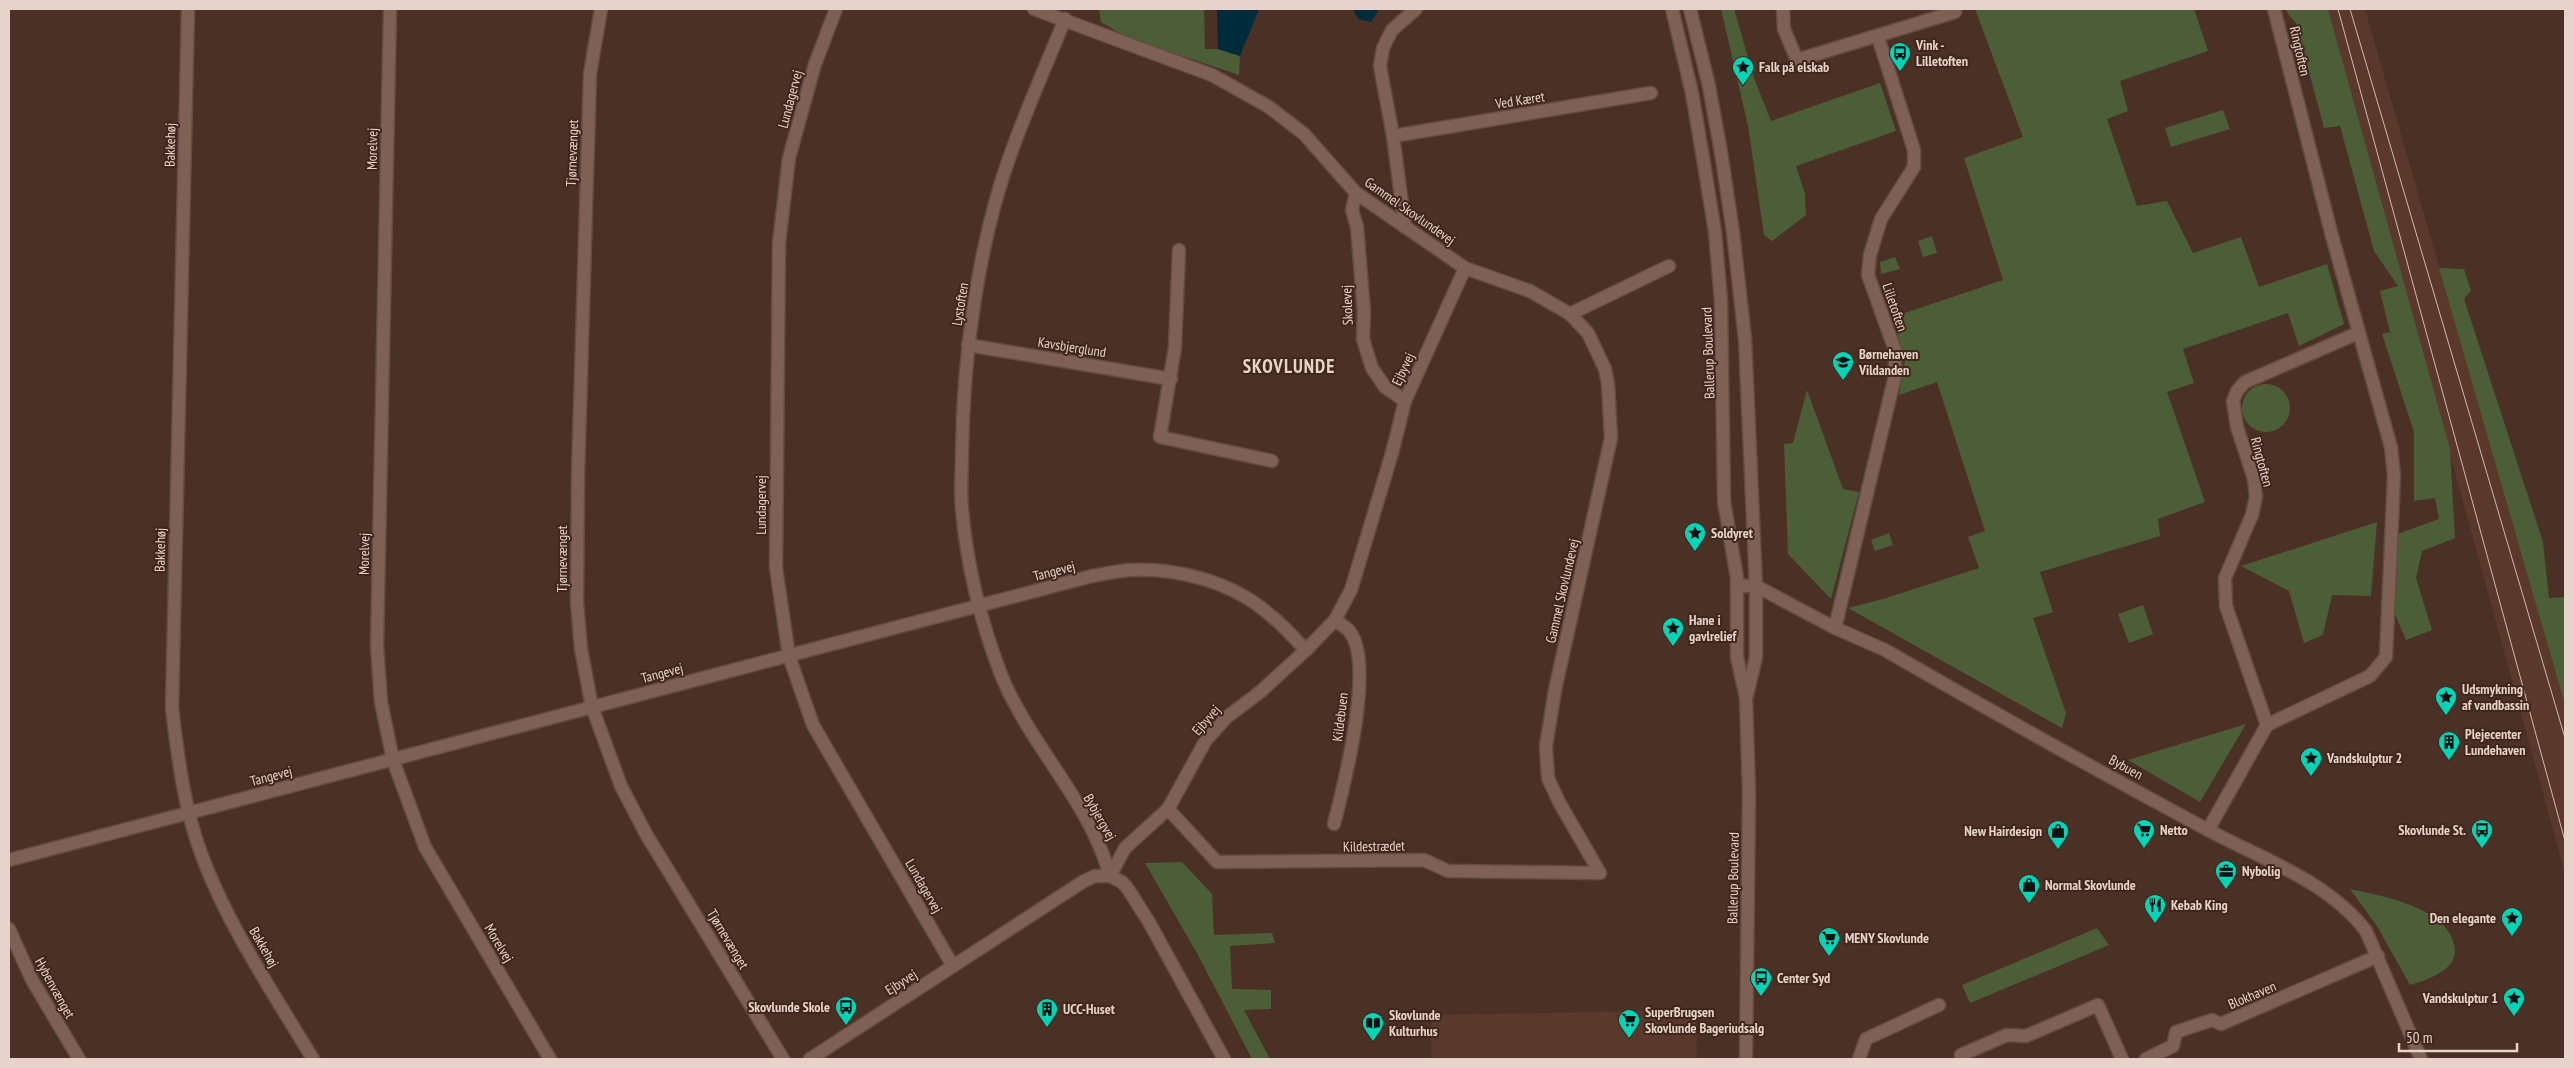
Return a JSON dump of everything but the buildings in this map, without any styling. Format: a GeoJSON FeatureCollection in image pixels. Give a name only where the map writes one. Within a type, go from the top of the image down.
{"type":"FeatureCollection","features":[{"type":"Feature","properties":{"kind":"street","name":"Bakkehøj"},"geometry":{"type":"LineString","coordinates":[[188,9],[172,708],[180,771],[189,813],[202,856],[224,908],[313,1059]]}},
{"type":"Feature","properties":{"kind":"street","name":"Morelvej"},"geometry":{"type":"LineString","coordinates":[[390,9],[377,646],[380,702],[393,760],[425,847],[550,1059]]}},
{"type":"Feature","properties":{"kind":"street","name":"Tjørnevænget"},"geometry":{"type":"LineString","coordinates":[[602,9],[590,74],[578,475],[577,602],[581,649],[592,707],[620,786],[646,834],[783,1059]]}},
{"type":"Feature","properties":{"kind":"street","name":"Lundagervej"},"geometry":{"type":"LineString","coordinates":[[836,9],[815,64],[789,158],[779,243],[776,568],[788,656],[813,725],[953,966]]}},
{"type":"Feature","properties":{"kind":"street","name":"Gammel Skovlundevej"},"geometry":{"type":"LineString","coordinates":[[1034,9],[1212,75],[1269,107],[1304,134],[1356,193],[1465,268],[1530,290],[1570,314],[1588,333],[1604,362],[1608,384],[1611,438],[1555,690],[1546,746],[1548,778],[1559,802],[1600,873]]}},
{"type":"Feature","properties":{"kind":"street"},"geometry":{"type":"LineString","coordinates":[[1405,227],[1393,136],[1380,66],[1383,48],[1392,30],[1416,9]]}},
{"type":"Feature","properties":{"kind":"street","name":"Ballerup Boulevard"},"geometry":{"type":"LineString","coordinates":[[1672,9],[1692,93],[1715,232],[1724,346],[1725,510],[1737,586],[1737,657],[1746,698],[1749,793],[1746,1059]]}},
{"type":"Feature","properties":{"kind":"street","name":"Ballerup Boulevard"},"geometry":{"type":"LineString","coordinates":[[1690,9],[1709,86],[1720,142],[1741,297],[1748,398],[1756,586],[1756,657],[1746,698]]}},
{"type":"Feature","properties":{"kind":"street"},"geometry":{"type":"LineString","coordinates":[[1783,9],[1784,28],[1797,60],[1878,37],[1955,12]]}},
{"type":"Feature","properties":{"kind":"street","name":"Ringtoften"},"geometry":{"type":"LineString","coordinates":[[2274,9],[2286,62],[2358,333],[2391,447],[2394,476],[2386,657],[2370,676],[2267,725],[2226,606],[2225,578],[2252,515],[2256,497],[2254,479],[2236,427],[2233,401],[2237,390],[2245,382],[2358,333]]}},
{"type":"Feature","properties":{"kind":"street","name":"Lystoften"},"geometry":{"type":"LineString","coordinates":[[977,606],[962,508],[962,428],[968,345],[984,249],[1011,152],[1065,19]]}},
{"type":"Feature","properties":{"kind":"street","name":"Lilletoften"},"geometry":{"type":"LineString","coordinates":[[1834,628],[1895,376],[1894,350],[1868,275],[1870,255],[1881,219],[1914,167],[1914,150],[1878,37]]}},
{"type":"Feature","properties":{"kind":"street","name":"Ved Kæret"},"geometry":{"type":"LineString","coordinates":[[1393,136],[1651,93]]}},
{"type":"Feature","properties":{"kind":"street","name":"Skolevej"},"geometry":{"type":"LineString","coordinates":[[1356,193],[1352,210],[1358,228],[1364,312],[1363,339],[1372,368],[1385,387],[1405,401]]}},
{"type":"Feature","properties":{"kind":"street"},"geometry":{"type":"LineString","coordinates":[[1179,250],[1175,347],[1160,437],[1272,461]]}},
{"type":"Feature","properties":{"kind":"street"},"geometry":{"type":"LineString","coordinates":[[1570,314],[1669,266]]}},
{"type":"Feature","properties":{"kind":"street","name":"Ejbyvej"},"geometry":{"type":"LineString","coordinates":[[810,1059],[1084,881],[1095,876],[1110,876],[1125,848],[1168,809],[1206,740],[1227,716],[1260,692],[1306,650],[1335,620],[1351,590],[1392,453],[1405,401],[1465,268]]}},
{"type":"Feature","properties":{"kind":"street","name":"Kavsbjerglund"},"geometry":{"type":"LineString","coordinates":[[968,345],[1171,379]]}},
{"type":"Feature","properties":{"kind":"street","name":"Tangevej"},"geometry":{"type":"LineString","coordinates":[[9,860],[1092,576],[1129,570],[1167,571],[1203,579],[1238,593],[1270,614],[1306,650]]}},
{"type":"Feature","properties":{"kind":"street","name":"Bybuen"},"geometry":{"type":"LineString","coordinates":[[1737,586],[1756,586],[1834,628],[1885,650],[2208,830],[2329,894],[2355,916],[2366,931],[2421,1059]]}},
{"type":"Feature","properties":{"kind":"street","name":"Bybjergvej"},"geometry":{"type":"LineString","coordinates":[[977,606],[1002,676],[1030,728],[1103,848],[1110,876]]}},
{"type":"Feature","properties":{"kind":"street","name":"Kildebuen"},"geometry":{"type":"LineString","coordinates":[[1334,824],[1348,765],[1358,708],[1359,677],[1356,653],[1350,632],[1335,620]]}},
{"type":"Feature","properties":{"kind":"street"},"geometry":{"type":"LineString","coordinates":[[2208,830],[2267,725]]}},
{"type":"Feature","properties":{"kind":"street","name":"Kildestrædet"},"geometry":{"type":"LineString","coordinates":[[1168,809],[1217,862],[1424,860],[1448,871],[1600,873]]}},
{"type":"Feature","properties":{"kind":"street"},"geometry":{"type":"LineString","coordinates":[[1110,876],[1122,882],[1149,922],[1224,1059]]}},
{"type":"Feature","properties":{"kind":"street","name":"Hybenvænget"},"geometry":{"type":"LineString","coordinates":[[9,929],[32,980],[79,1059]]}},
{"type":"Feature","properties":{"kind":"street","name":"Blokhaven"},"geometry":{"type":"LineString","coordinates":[[2146,1059],[2173,1046],[2176,1032],[2212,1020],[2221,1024],[2378,956]]}},
{"type":"Feature","properties":{"kind":"street"},"geometry":{"type":"LineString","coordinates":[[1859,1059],[1866,1039],[1939,1005]]}},
{"type":"Feature","properties":{"kind":"street"},"geometry":{"type":"LineString","coordinates":[[1962,1059],[1960,1055],[2007,1035],[2026,1036],[2098,1005],[2122,1059]]}},
{"type":"Feature","properties":{"kind":"shaded area"},"geometry":{"type":"Polygon","coordinates":[[[2328,9],[2365,9],[2565,705],[2565,874],[2328,9]]]}},
{"type":"Feature","properties":{"kind":"shaded area"},"geometry":{"type":"Polygon","coordinates":[[[1696,1010],[1697,1059],[1431,1059],[1431,1015],[1696,1010]]]}},
{"type":"Feature","properties":{"kind":"green space"},"geometry":{"type":"Polygon","coordinates":[[[1099,9],[1204,9],[1205,49],[1218,49],[1240,56],[1239,75],[1126,37],[1101,22],[1099,9]]]}},
{"type":"Feature","properties":{"kind":"green space"},"geometry":{"type":"Polygon","coordinates":[[[1721,9],[1734,9],[1754,78],[1771,121],[1880,83],[1896,131],[1796,166],[1805,194],[1806,215],[1772,241],[1764,235],[1748,126],[1721,9]]]}},
{"type":"Feature","properties":{"kind":"green space"},"geometry":{"type":"Polygon","coordinates":[[[1975,9],[2194,9],[2208,51],[2120,81],[2128,111],[2107,119],[2137,206],[2167,201],[2193,253],[2241,237],[2259,287],[2327,264],[2344,324],[2299,346],[2288,313],[2183,349],[2194,383],[2167,392],[2205,502],[2158,519],[2160,536],[2040,572],[2053,612],[2033,618],[2066,713],[2062,728],[1848,608],[1883,599],[1979,568],[1968,537],[1985,531],[1937,382],[1899,395],[1905,360],[1893,317],[2003,280],[1964,158],[2023,137],[1975,9]]]}},
{"type":"Feature","properties":{"kind":"green space"},"geometry":{"type":"Polygon","coordinates":[[[2286,9],[2328,9],[2450,449],[2455,538],[2422,551],[2416,578],[2432,630],[2406,640],[2391,605],[2397,534],[2439,519],[2435,498],[2414,501],[2414,432],[2382,334],[2390,332],[2380,291],[2398,286],[2374,251],[2340,126],[2324,128],[2296,23],[2286,9]]]}},
{"type":"Feature","properties":{"kind":"green space"},"geometry":{"type":"Polygon","coordinates":[[[2223,110],[2230,129],[2171,147],[2165,128],[2223,110]]]}},
{"type":"Feature","properties":{"kind":"green space"},"geometry":{"type":"Polygon","coordinates":[[[1932,236],[1937,253],[1923,257],[1918,241],[1932,236]]]}},
{"type":"Feature","properties":{"kind":"green space"},"geometry":{"type":"Polygon","coordinates":[[[1895,257],[1900,269],[1881,274],[1880,262],[1895,257]]]}},
{"type":"Feature","properties":{"kind":"green space"},"geometry":{"type":"Polygon","coordinates":[[[2439,268],[2464,269],[2471,291],[2464,299],[2543,542],[2549,598],[2564,597],[2565,705],[2439,268]]]}},
{"type":"Feature","properties":{"kind":"green space"},"geometry":{"type":"Polygon","coordinates":[[[2261,384],[2271,384],[2283,391],[2290,403],[2290,413],[2283,425],[2271,432],[2261,432],[2253,428],[2246,421],[2242,413],[2242,403],[2246,395],[2253,388],[2261,384]]]}},
{"type":"Feature","properties":{"kind":"green space"},"geometry":{"type":"Polygon","coordinates":[[[1807,390],[1843,489],[1859,492],[1831,599],[1788,554],[1784,444],[1793,443],[1807,390]]]}},
{"type":"Feature","properties":{"kind":"green space"},"geometry":{"type":"Polygon","coordinates":[[[2377,522],[2371,596],[2332,595],[2323,635],[2304,643],[2289,591],[2241,566],[2377,522]]]}},
{"type":"Feature","properties":{"kind":"green space"},"geometry":{"type":"Polygon","coordinates":[[[1889,533],[1893,545],[1875,551],[1871,540],[1889,533]]]}},
{"type":"Feature","properties":{"kind":"green space"},"geometry":{"type":"Polygon","coordinates":[[[2143,605],[2153,634],[2129,643],[2118,614],[2143,605]]]}},
{"type":"Feature","properties":{"kind":"green space"},"geometry":{"type":"Polygon","coordinates":[[[2246,724],[2200,802],[2128,760],[2246,724]]]}},
{"type":"Feature","properties":{"kind":"green space"},"geometry":{"type":"Polygon","coordinates":[[[1182,862],[1212,894],[1214,935],[1272,933],[1275,943],[1230,946],[1232,989],[1271,990],[1271,1009],[1244,1010],[1270,1059],[1252,1059],[1198,955],[1145,863],[1182,862]]]}},
{"type":"Feature","properties":{"kind":"green space"},"geometry":{"type":"Polygon","coordinates":[[[2350,889],[2397,900],[2429,914],[2442,924],[2451,936],[2455,950],[2451,964],[2439,974],[2410,985],[2377,926],[2350,889]]]}},
{"type":"Feature","properties":{"kind":"green space"},"geometry":{"type":"Polygon","coordinates":[[[2097,928],[2109,945],[1970,1003],[1962,985],[2097,928]]]}},
{"type":"Feature","properties":{"kind":"water"},"geometry":{"type":"Polygon","coordinates":[[[1217,9],[1259,9],[1240,56],[1218,49],[1217,9]]]}},
{"type":"Feature","properties":{"kind":"water"},"geometry":{"type":"Polygon","coordinates":[[[1353,9],[1379,9],[1371,22],[1358,19],[1353,9]]]}},
{"type":"Feature","properties":{"kind":"tram line"},"geometry":{"type":"LineString","coordinates":[[2338,9],[2565,841]]}},
{"type":"Feature","properties":{"kind":"tram line"},"geometry":{"type":"LineString","coordinates":[[2350,9],[2565,738]]}},
{"type":"Feature","properties":{"kind":"place","name":"Vink - Lilletoften"},"geometry":{"type":"Point","coordinates":[1900,72]}},
{"type":"Feature","properties":{"kind":"place","name":"Falk på elskab"},"geometry":{"type":"Point","coordinates":[1743,86]}},
{"type":"Feature","properties":{"kind":"place","name":"Børnehaven Vildanden"},"geometry":{"type":"Point","coordinates":[1843,381]}},
{"type":"Feature","properties":{"kind":"place","name":"Soldyret"},"geometry":{"type":"Point","coordinates":[1695,552]}},
{"type":"Feature","properties":{"kind":"place","name":"Hane i gavlrelief"},"geometry":{"type":"Point","coordinates":[1673,647]}},
{"type":"Feature","properties":{"kind":"place","name":"Udsmykning af vandbassin"},"geometry":{"type":"Point","coordinates":[2446,716]}},
{"type":"Feature","properties":{"kind":"place","name":"Plejecenter Lundehaven"},"geometry":{"type":"Point","coordinates":[2449,761]}},
{"type":"Feature","properties":{"kind":"place","name":"Vandskulptur 2"},"geometry":{"type":"Point","coordinates":[2311,777]}},
{"type":"Feature","properties":{"kind":"place","name":"Netto"},"geometry":{"type":"Point","coordinates":[2144,849]}},
{"type":"Feature","properties":{"kind":"place","name":"Skovlunde St."},"geometry":{"type":"Point","coordinates":[2482,849]}},
{"type":"Feature","properties":{"kind":"place","name":"New Hairdesign"},"geometry":{"type":"Point","coordinates":[2058,850]}},
{"type":"Feature","properties":{"kind":"place","name":"Nybolig"},"geometry":{"type":"Point","coordinates":[2226,890]}},
{"type":"Feature","properties":{"kind":"place","name":"Normal Skovlunde"},"geometry":{"type":"Point","coordinates":[2029,904]}},
{"type":"Feature","properties":{"kind":"place","name":"Kebab King"},"geometry":{"type":"Point","coordinates":[2155,924]}},
{"type":"Feature","properties":{"kind":"place","name":"Den elegante"},"geometry":{"type":"Point","coordinates":[2512,937]}},
{"type":"Feature","properties":{"kind":"place","name":"MENY Skovlunde"},"geometry":{"type":"Point","coordinates":[1829,957]}},
{"type":"Feature","properties":{"kind":"place","name":"Center Syd"},"geometry":{"type":"Point","coordinates":[1761,997]}},
{"type":"Feature","properties":{"kind":"place","name":"Vandskulptur 1"},"geometry":{"type":"Point","coordinates":[2514,1017]}},
{"type":"Feature","properties":{"kind":"place","name":"Skovlunde Skole"},"geometry":{"type":"Point","coordinates":[846,1026]}},
{"type":"Feature","properties":{"kind":"place","name":"UCC-Huset"},"geometry":{"type":"Point","coordinates":[1047,1028]}},
{"type":"Feature","properties":{"kind":"place","name":"SuperBrugsen Skovlunde Bageriudsalg"},"geometry":{"type":"Point","coordinates":[1629,1039]}},
{"type":"Feature","properties":{"kind":"place","name":"Skovlunde Kulturhus"},"geometry":{"type":"Point","coordinates":[1373,1042]}},
{"type":"Feature","properties":{"kind":"district","name":"SKOVLUNDE"},"geometry":{"type":"Point","coordinates":[1289,366]}}]}
